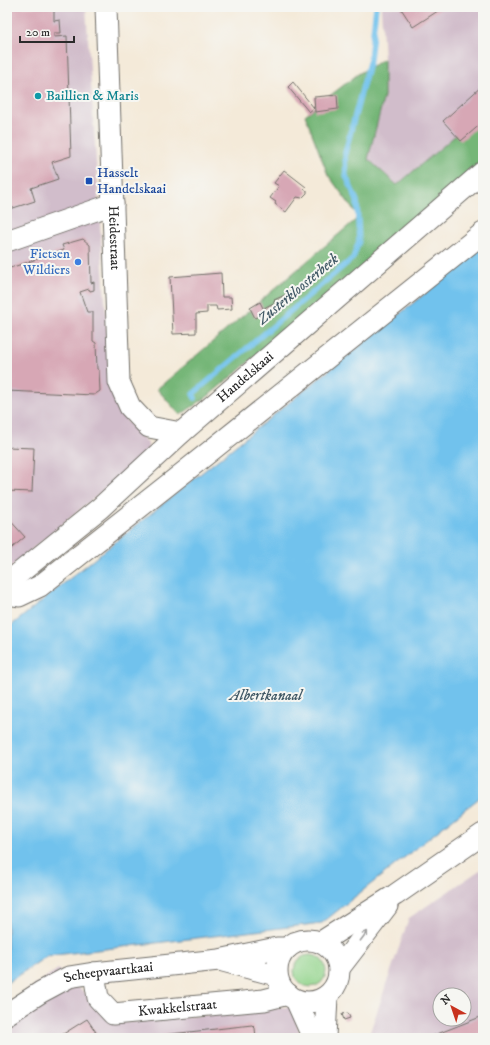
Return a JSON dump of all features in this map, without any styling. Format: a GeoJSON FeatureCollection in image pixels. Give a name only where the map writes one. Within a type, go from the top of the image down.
{"type":"FeatureCollection","features":[{"type":"Feature","properties":{"kind":"street","name":"Heidestraat"},"geometry":{"type":"LineString","coordinates":[[106,7],[119,382],[130,407],[149,427],[181,433]]}},
{"type":"Feature","properties":{"kind":"street","name":"Handelskaai"},"geometry":{"type":"LineString","coordinates":[[7,583],[100,508],[181,433],[483,172]]}},
{"type":"Feature","properties":{"kind":"street"},"geometry":{"type":"LineString","coordinates":[[7,241],[113,204]]}},
{"type":"Feature","properties":{"kind":"street"},"geometry":{"type":"LineString","coordinates":[[7,594],[19,596],[40,586],[483,233]]}},
{"type":"Feature","properties":{"kind":"street"},"geometry":{"type":"LineString","coordinates":[[321,942],[395,895],[483,834]]}},
{"type":"Feature","properties":{"kind":"street"},"geometry":{"type":"LineString","coordinates":[[340,967],[395,895]]}},
{"type":"Feature","properties":{"kind":"street"},"geometry":{"type":"LineString","coordinates":[[292,997],[313,1002],[327,996],[333,990],[339,979],[340,967],[336,957],[330,948],[321,942],[311,940],[296,942],[287,948],[279,961],[277,977],[282,988],[292,997],[313,1038]]}},
{"type":"Feature","properties":{"kind":"street","name":"Scheepvaartkaai"},"geometry":{"type":"LineString","coordinates":[[7,1014],[41,992],[69,977],[219,960],[277,948],[287,948]]}},
{"type":"Feature","properties":{"kind":"street","name":"Scheepvaartkaai"},"geometry":{"type":"LineString","coordinates":[[219,960],[272,974],[277,977]]}},
{"type":"Feature","properties":{"kind":"street","name":"Kwakkelstraat"},"geometry":{"type":"LineString","coordinates":[[94,973],[98,998],[113,1014],[292,997]]}},
{"type":"Feature","properties":{"kind":"street"},"geometry":{"type":"LineString","coordinates":[[325,1038],[327,996]]}},
{"type":"Feature","properties":{"kind":"shaded area"},"geometry":{"type":"Polygon","coordinates":[[[7,7],[86,7],[110,377],[120,411],[128,422],[148,443],[148,450],[142,458],[7,570],[7,7]]]}},
{"type":"Feature","properties":{"kind":"shaded area"},"geometry":{"type":"Polygon","coordinates":[[[381,7],[483,7],[483,112],[397,185],[368,159],[384,96],[384,59],[381,7]]]}},
{"type":"Feature","properties":{"kind":"shaded area"},"geometry":{"type":"Polygon","coordinates":[[[483,868],[483,1038],[368,1038],[409,918],[483,868]]]}},
{"type":"Feature","properties":{"kind":"shaded area"},"geometry":{"type":"Polygon","coordinates":[[[58,969],[119,1023],[292,1007],[301,1038],[7,1038],[7,1005],[58,969]]]}},
{"type":"Feature","properties":{"kind":"green space"},"geometry":{"type":"Polygon","coordinates":[[[384,59],[384,96],[368,159],[397,185],[483,112],[483,164],[460,185],[207,397],[180,415],[157,389],[359,217],[328,175],[305,115],[358,74],[384,59]]]}},
{"type":"Feature","properties":{"kind":"green space"},"geometry":{"type":"Polygon","coordinates":[[[307,955],[313,955],[323,962],[326,971],[325,977],[319,984],[313,987],[307,987],[297,980],[294,974],[294,968],[301,958],[307,955]]]}},
{"type":"Feature","properties":{"kind":"water","name":"Albertkanaal"},"geometry":{"type":"Polygon","coordinates":[[[483,247],[483,795],[322,923],[47,956],[7,983],[7,629],[483,247]]]}},
{"type":"Feature","properties":{"kind":"building","name":"Baillien & Maris"},"geometry":{"type":"Polygon","coordinates":[[[7,7],[54,7],[54,21],[60,20],[61,33],[54,33],[54,37],[67,36],[71,156],[52,162],[58,179],[31,188],[35,201],[7,210],[7,7]]]}},
{"type":"Feature","properties":{"kind":"building"},"geometry":{"type":"Polygon","coordinates":[[[400,7],[444,7],[413,27],[400,7]]]}},
{"type":"Feature","properties":{"kind":"building"},"geometry":{"type":"Polygon","coordinates":[[[293,82],[314,108],[309,112],[288,87],[293,82]]]}},
{"type":"Feature","properties":{"kind":"building"},"geometry":{"type":"Polygon","coordinates":[[[483,85],[483,122],[461,141],[443,121],[483,85]]]}},
{"type":"Feature","properties":{"kind":"building"},"geometry":{"type":"Polygon","coordinates":[[[337,95],[338,109],[315,112],[314,97],[337,95]]]}},
{"type":"Feature","properties":{"kind":"building"},"geometry":{"type":"Polygon","coordinates":[[[284,170],[306,187],[304,189],[307,191],[302,198],[297,197],[286,212],[275,204],[276,202],[270,198],[279,186],[274,183],[284,170]]]}},
{"type":"Feature","properties":{"kind":"building"},"geometry":{"type":"Polygon","coordinates":[[[83,239],[90,245],[91,283],[94,282],[94,290],[90,291],[89,289],[80,292],[87,312],[93,312],[93,341],[96,343],[100,391],[94,395],[7,391],[7,269],[64,250],[62,245],[83,239]]]}},
{"type":"Feature","properties":{"kind":"building"},"geometry":{"type":"Polygon","coordinates":[[[221,273],[222,297],[231,297],[232,309],[217,310],[216,306],[207,306],[207,313],[196,314],[196,333],[173,334],[170,277],[221,273]]]}},
{"type":"Feature","properties":{"kind":"building"},"geometry":{"type":"Polygon","coordinates":[[[287,294],[290,301],[267,313],[264,308],[275,302],[274,300],[287,294]]]}},
{"type":"Feature","properties":{"kind":"building"},"geometry":{"type":"Polygon","coordinates":[[[260,302],[265,312],[255,318],[250,308],[260,302]]]}},
{"type":"Feature","properties":{"kind":"building"},"geometry":{"type":"Polygon","coordinates":[[[7,447],[34,448],[32,492],[7,491],[7,447]]]}},
{"type":"Feature","properties":{"kind":"building"},"geometry":{"type":"Polygon","coordinates":[[[8,518],[25,537],[7,552],[7,519],[8,518]]]}},
{"type":"Feature","properties":{"kind":"building"},"geometry":{"type":"Polygon","coordinates":[[[348,1013],[350,1018],[344,1020],[342,1014],[348,1013]]]}},
{"type":"Feature","properties":{"kind":"building"},"geometry":{"type":"Polygon","coordinates":[[[483,1016],[483,1038],[427,1038],[455,1027],[472,1027],[472,1020],[483,1016]]]}},
{"type":"Feature","properties":{"kind":"building"},"geometry":{"type":"Polygon","coordinates":[[[87,1019],[100,1038],[57,1038],[87,1019]]]}},
{"type":"Feature","properties":{"kind":"building"},"geometry":{"type":"Polygon","coordinates":[[[252,1025],[255,1028],[256,1038],[162,1038],[162,1035],[252,1025]]]}},
{"type":"Feature","properties":{"kind":"waterway","name":"Zusterkloosterbeek"},"geometry":{"type":"LineString","coordinates":[[195,398],[193,394],[353,258],[359,241],[357,201],[346,176],[345,153],[370,59],[376,7]]}},
{"type":"Feature","properties":{"kind":"place","name":"Baillien & Maris"},"geometry":{"type":"Point","coordinates":[38,96]}},
{"type":"Feature","properties":{"kind":"place","name":"Hasselt Handelskaai"},"geometry":{"type":"Point","coordinates":[89,181]}},
{"type":"Feature","properties":{"kind":"place","name":"Fietsen Wildiers"},"geometry":{"type":"Point","coordinates":[78,262]}}]}
